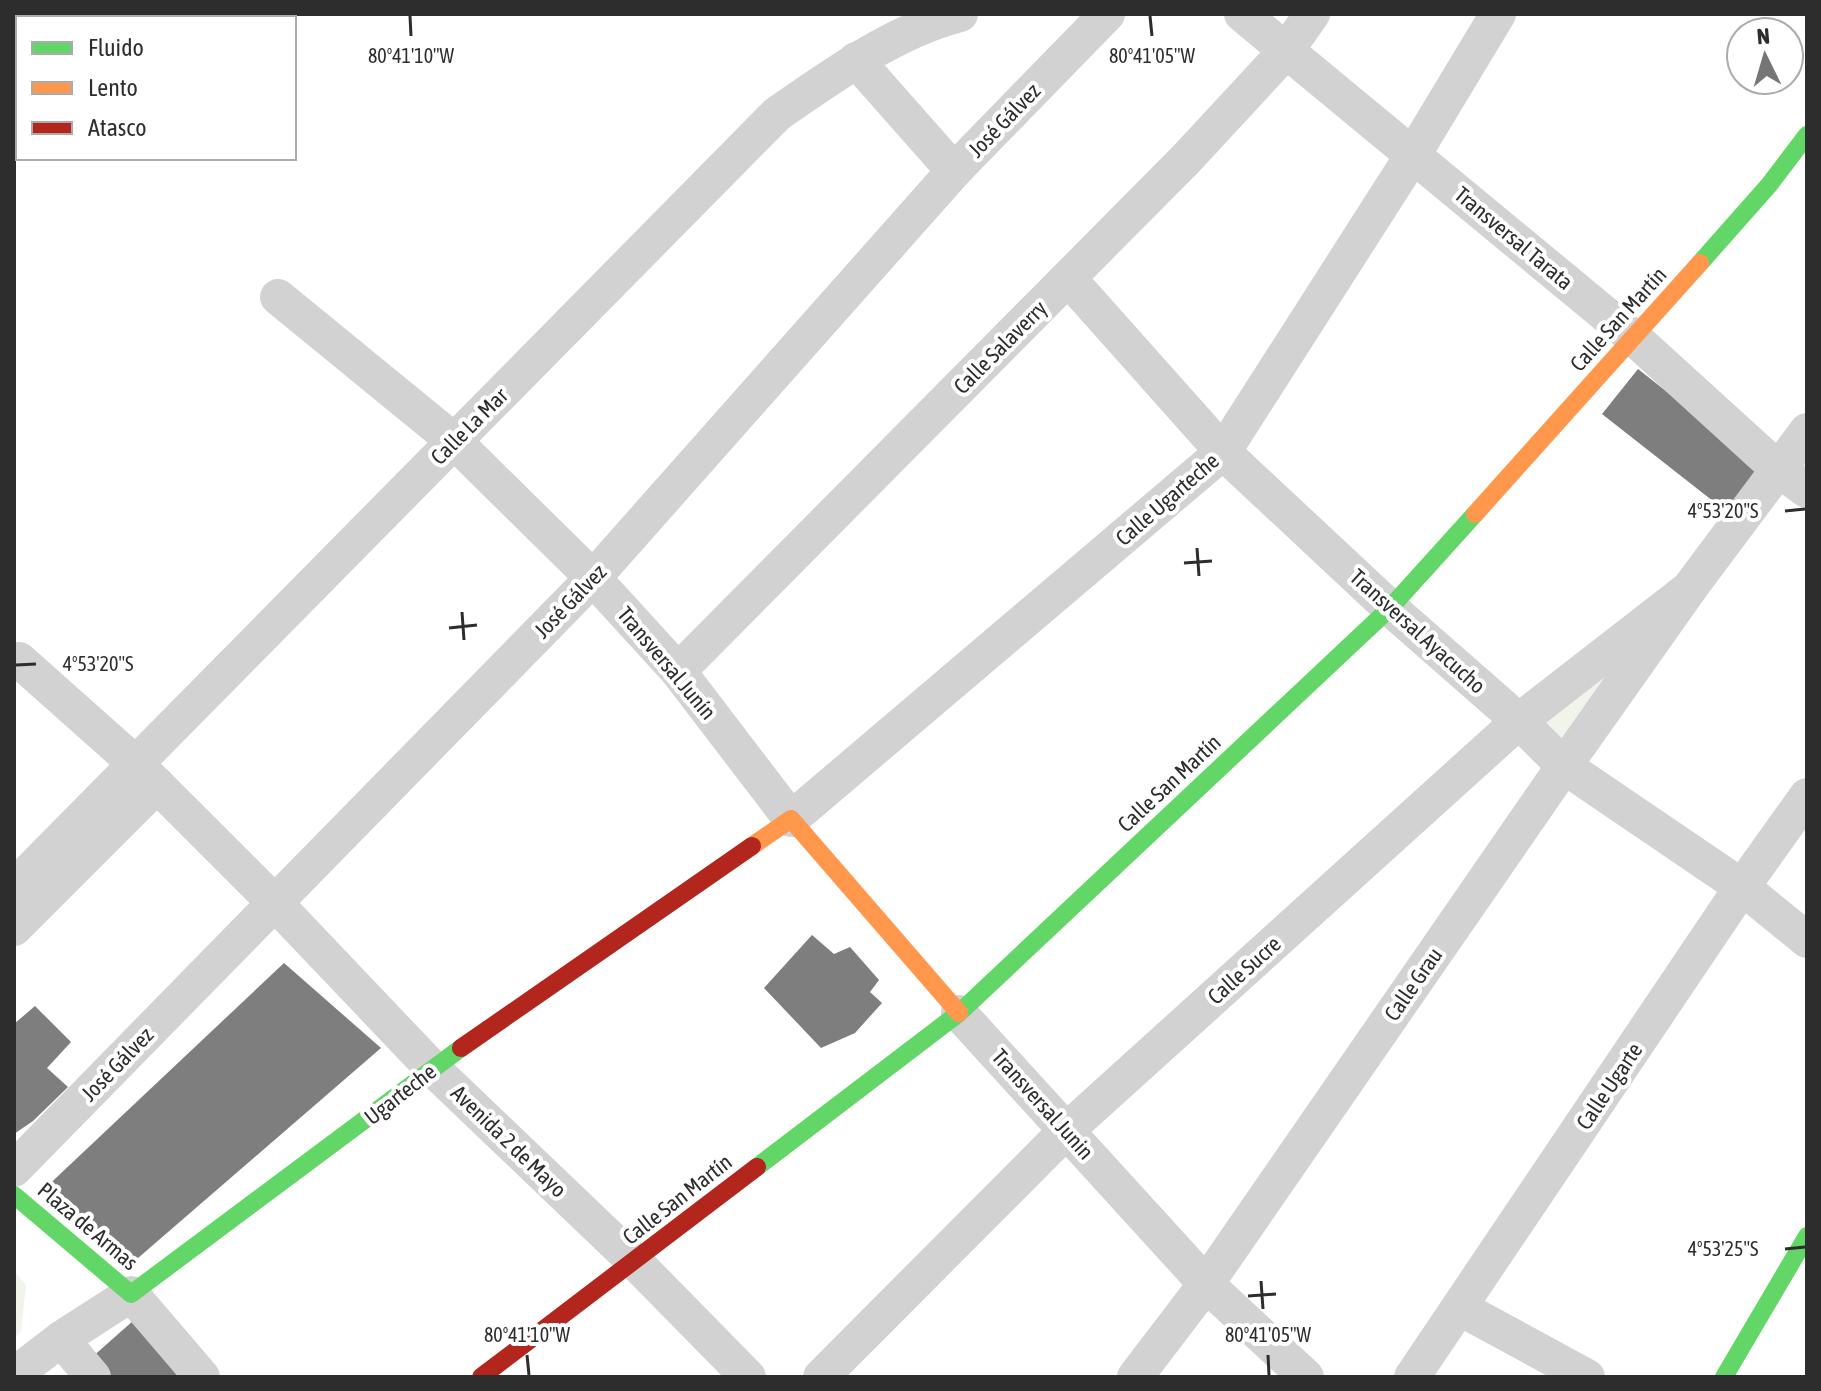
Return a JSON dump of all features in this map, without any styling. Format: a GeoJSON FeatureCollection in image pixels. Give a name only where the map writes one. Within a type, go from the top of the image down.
{"type":"FeatureCollection","features":[{"type":"Feature","properties":{"kind":"street","name":"Calle La Mar"},"geometry":{"type":"LineString","coordinates":[[14,928],[147,775],[454,441],[777,114],[856,60],[944,18],[960,14]]}},
{"type":"Feature","properties":{"kind":"street","name":"José Gálvez"},"geometry":{"type":"LineString","coordinates":[[14,1169],[593,578],[954,171],[1107,14]]}},
{"type":"Feature","properties":{"kind":"street","name":"Transversal Tarata"},"geometry":{"type":"LineString","coordinates":[[1242,14],[1634,338],[1793,480]]}},
{"type":"Feature","properties":{"kind":"street","name":"Calle Salaverry"},"geometry":{"type":"LineString","coordinates":[[678,671],[1187,158],[1286,51],[1312,14]]}},
{"type":"Feature","properties":{"kind":"street","name":"Calle Ugarteche"},"geometry":{"type":"LineString","coordinates":[[791,819],[1223,452],[1413,155],[1498,14]]}},
{"type":"Feature","properties":{"kind":"street"},"geometry":{"type":"LineString","coordinates":[[856,60],[954,171]]}},
{"type":"Feature","properties":{"kind":"street","name":"Calle San Martín"},"geometry":{"type":"LineString","coordinates":[[481,1377],[959,1013],[1390,608],[1769,185],[1807,135]]}},
{"type":"Feature","properties":{"kind":"street","name":"Transversal Ayacucho"},"geometry":{"type":"LineString","coordinates":[[1068,278],[1223,452],[1390,608],[1519,721],[1564,766],[1742,887],[1807,940]]}},
{"type":"Feature","properties":{"kind":"street","name":"Transversal Junín"},"geometry":{"type":"LineString","coordinates":[[278,297],[454,441],[593,578],[678,671],[791,819]]}},
{"type":"Feature","properties":{"kind":"street"},"geometry":{"type":"LineString","coordinates":[[1689,589],[1793,480],[1807,431]]}},
{"type":"Feature","properties":{"kind":"street","name":"Calle Sucre"},"geometry":{"type":"LineString","coordinates":[[821,1377],[1067,1130],[1519,721],[1689,589]]}},
{"type":"Feature","properties":{"kind":"street","name":"Calle Grau"},"geometry":{"type":"LineString","coordinates":[[1135,1377],[1206,1284],[1689,589]]}},
{"type":"Feature","properties":{"kind":"street","name":"Avenida 2 de Mayo"},"geometry":{"type":"LineString","coordinates":[[19,660],[147,775],[275,903],[432,1068],[635,1262],[748,1377]]}},
{"type":"Feature","properties":{"kind":"street","name":"Calle La Mar"},"geometry":{"type":"LineString","coordinates":[[14,887],[147,775]]}},
{"type":"Feature","properties":{"kind":"street","name":"Calle Ugarte"},"geometry":{"type":"LineString","coordinates":[[1412,1377],[1742,887],[1807,796]]}},
{"type":"Feature","properties":{"kind":"street","name":"Transversal Junin"},"geometry":{"type":"LineString","coordinates":[[791,819],[959,1013],[1206,1284],[1306,1377]]}},
{"type":"Feature","properties":{"kind":"street","name":"Ugarteche"},"geometry":{"type":"LineString","coordinates":[[14,1375],[61,1339],[131,1294],[381,1110],[432,1068],[791,819]]}},
{"type":"Feature","properties":{"kind":"street","name":"Plaza de Armas"},"geometry":{"type":"LineString","coordinates":[[14,1195],[131,1294]]}},
{"type":"Feature","properties":{"kind":"street"},"geometry":{"type":"LineString","coordinates":[[1724,1377],[1807,1236]]}},
{"type":"Feature","properties":{"kind":"street"},"geometry":{"type":"LineString","coordinates":[[131,1294],[202,1377]]}},
{"type":"Feature","properties":{"kind":"street"},"geometry":{"type":"LineString","coordinates":[[1460,1308],[1587,1377]]}},
{"type":"Feature","properties":{"kind":"street"},"geometry":{"type":"LineString","coordinates":[[61,1339],[93,1377]]}},
{"type":"Feature","properties":{"kind":"shaded area"},"geometry":{"type":"Polygon","coordinates":[[[1637,640],[1568,741],[1552,736],[1543,722],[1637,640]]]}},
{"type":"Feature","properties":{"kind":"shaded area"},"geometry":{"type":"Polygon","coordinates":[[[14,1271],[26,1285],[21,1331],[14,1338],[14,1271]]]}},
{"type":"Feature","properties":{"kind":"building"},"geometry":{"type":"Polygon","coordinates":[[[1638,369],[1767,471],[1732,516],[1602,414],[1638,369]]]}},
{"type":"Feature","properties":{"kind":"building"},"geometry":{"type":"Polygon","coordinates":[[[812,935],[834,954],[850,947],[879,980],[870,992],[882,1003],[855,1033],[821,1048],[764,988],[812,935]]]}},
{"type":"Feature","properties":{"kind":"building"},"geometry":{"type":"Polygon","coordinates":[[[284,963],[381,1048],[123,1271],[40,1193],[284,963]]]}},
{"type":"Feature","properties":{"kind":"building"},"geometry":{"type":"Polygon","coordinates":[[[35,1006],[71,1042],[47,1068],[68,1087],[33,1121],[14,1134],[14,1024],[35,1006]]]}},
{"type":"Feature","properties":{"kind":"building"},"geometry":{"type":"Polygon","coordinates":[[[134,1320],[180,1377],[105,1377],[90,1359],[134,1320]]]}},
{"type":"Feature","properties":{"kind":"traffic: fast"},"geometry":{"type":"LineString","coordinates":[[1700,263],[1769,185],[1807,135]]}},
{"type":"Feature","properties":{"kind":"traffic: fast"},"geometry":{"type":"LineString","coordinates":[[757,1167],[959,1013],[1390,608],[1475,514]]}},
{"type":"Feature","properties":{"kind":"traffic: fast"},"geometry":{"type":"LineString","coordinates":[[14,1195],[131,1294],[461,1048]]}},
{"type":"Feature","properties":{"kind":"traffic: fast"},"geometry":{"type":"LineString","coordinates":[[1724,1377],[1807,1236]]}},
{"type":"Feature","properties":{"kind":"traffic: slow"},"geometry":{"type":"LineString","coordinates":[[1475,514],[1700,263]]}},
{"type":"Feature","properties":{"kind":"traffic: slow"},"geometry":{"type":"LineString","coordinates":[[752,846],[791,819],[959,1013]]}},
{"type":"Feature","properties":{"kind":"traffic: jam"},"geometry":{"type":"LineString","coordinates":[[461,1048],[752,846]]}},
{"type":"Feature","properties":{"kind":"traffic: jam"},"geometry":{"type":"LineString","coordinates":[[481,1377],[757,1167]]}}]}
